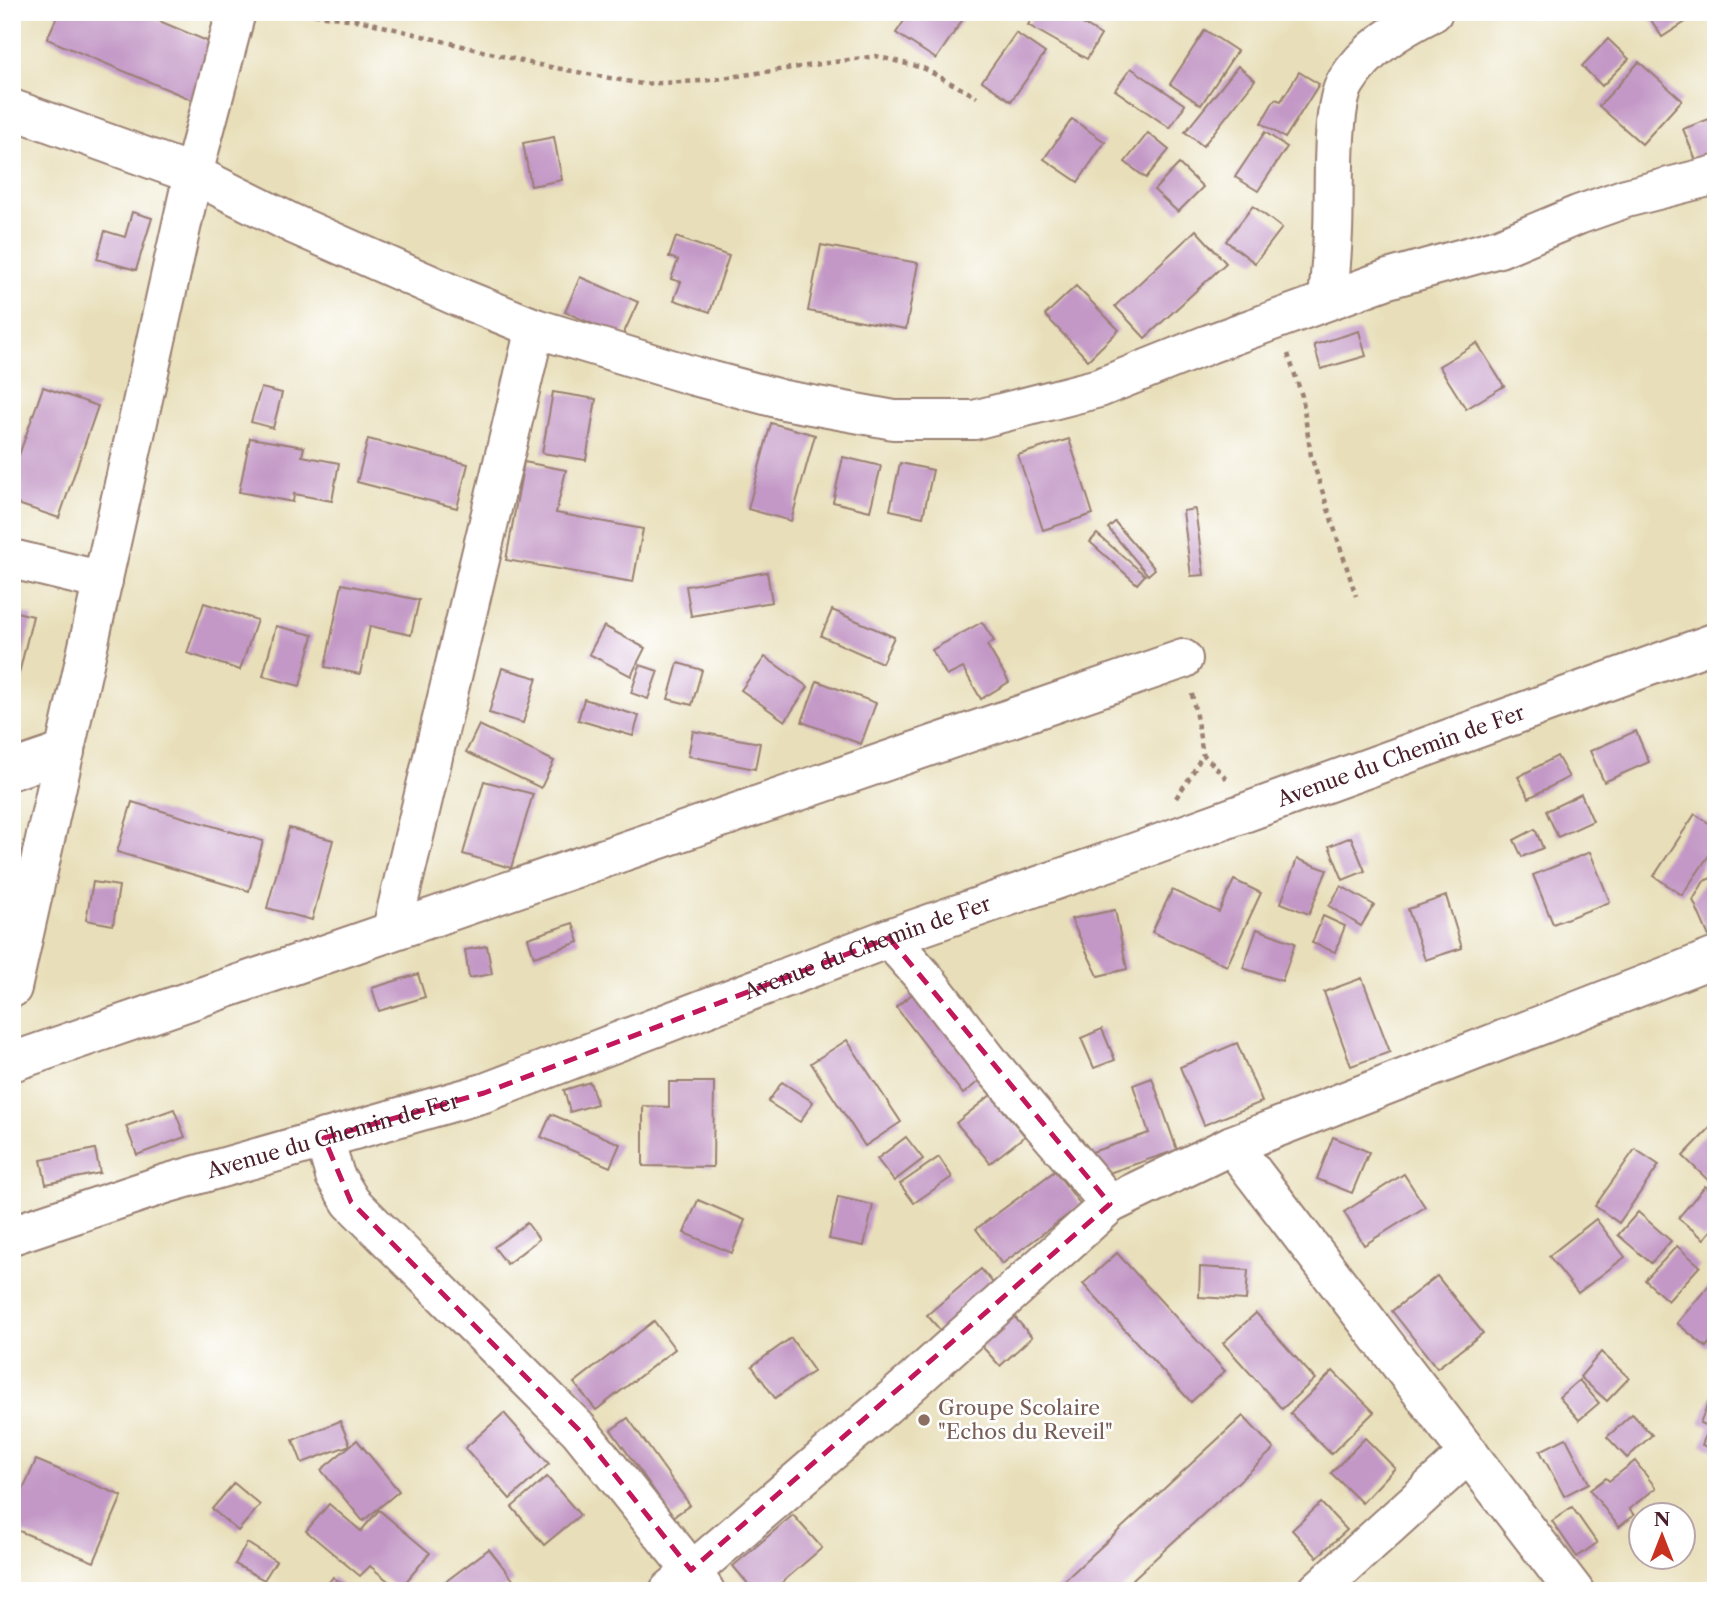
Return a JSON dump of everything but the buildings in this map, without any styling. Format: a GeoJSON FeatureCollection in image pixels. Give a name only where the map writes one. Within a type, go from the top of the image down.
{"type":"FeatureCollection","features":[{"type":"Feature","properties":{"kind":"street"},"geometry":{"type":"LineString","coordinates":[[12,988],[194,174],[236,12]]}},
{"type":"Feature","properties":{"kind":"street"},"geometry":{"type":"LineString","coordinates":[[1328,300],[1333,230],[1333,174],[1344,84],[1373,48],[1433,12]]}},
{"type":"Feature","properties":{"kind":"street"},"geometry":{"type":"LineString","coordinates":[[12,109],[194,174],[293,224],[535,328],[784,400],[894,420],[974,420],[1099,388],[1388,279],[1499,248],[1626,198],[1716,175]]}},
{"type":"Feature","properties":{"kind":"street"},"geometry":{"type":"LineString","coordinates":[[392,929],[535,328]]}},
{"type":"Feature","properties":{"kind":"street"},"geometry":{"type":"LineString","coordinates":[[12,559],[103,581]]}},
{"type":"Feature","properties":{"kind":"street","name":"Avenue du Chemin de Fer"},"geometry":{"type":"LineString","coordinates":[[12,1236],[165,1184],[484,1093],[889,938],[1716,642]]}},
{"type":"Feature","properties":{"kind":"street"},"geometry":{"type":"LineString","coordinates":[[12,1062],[1182,659]]}},
{"type":"Feature","properties":{"kind":"street"},"geometry":{"type":"LineString","coordinates":[[12,771],[65,752]]}},
{"type":"Feature","properties":{"kind":"street"},"geometry":{"type":"LineString","coordinates":[[889,938],[927,981],[994,1068],[1110,1204]]}},
{"type":"Feature","properties":{"kind":"street"},"geometry":{"type":"LineString","coordinates":[[324,1139],[335,1176],[351,1202],[579,1430],[688,1584],[1110,1204],[1232,1145],[1716,957]]}},
{"type":"Feature","properties":{"kind":"street"},"geometry":{"type":"LineString","coordinates":[[1232,1145],[1574,1591]]}},
{"type":"Feature","properties":{"kind":"street"},"geometry":{"type":"LineString","coordinates":[[1317,1591],[1469,1453]]}},
{"type":"Feature","properties":{"kind":"path"},"geometry":{"type":"LineString","coordinates":[[294,12],[363,20],[534,64],[642,84],[702,81],[876,56],[923,68],[977,97]]}},
{"type":"Feature","properties":{"kind":"path"},"geometry":{"type":"LineString","coordinates":[[1270,322],[1290,357],[1302,396],[1314,468],[1356,596]]}},
{"type":"Feature","properties":{"kind":"path"},"geometry":{"type":"LineString","coordinates":[[1182,659],[1196,712],[1203,754],[1254,808]]}},
{"type":"Feature","properties":{"kind":"highlighted area"},"geometry":{"type":"Polygon","coordinates":[[[889,938],[1110,1204],[691,1570],[579,1430],[351,1202],[324,1138],[484,1093],[889,938]]]}},
{"type":"Feature","properties":{"kind":"place","name":"Groupe Scolaire \"Echos du Reveil\""},"geometry":{"type":"Point","coordinates":[924,1420]}}]}
